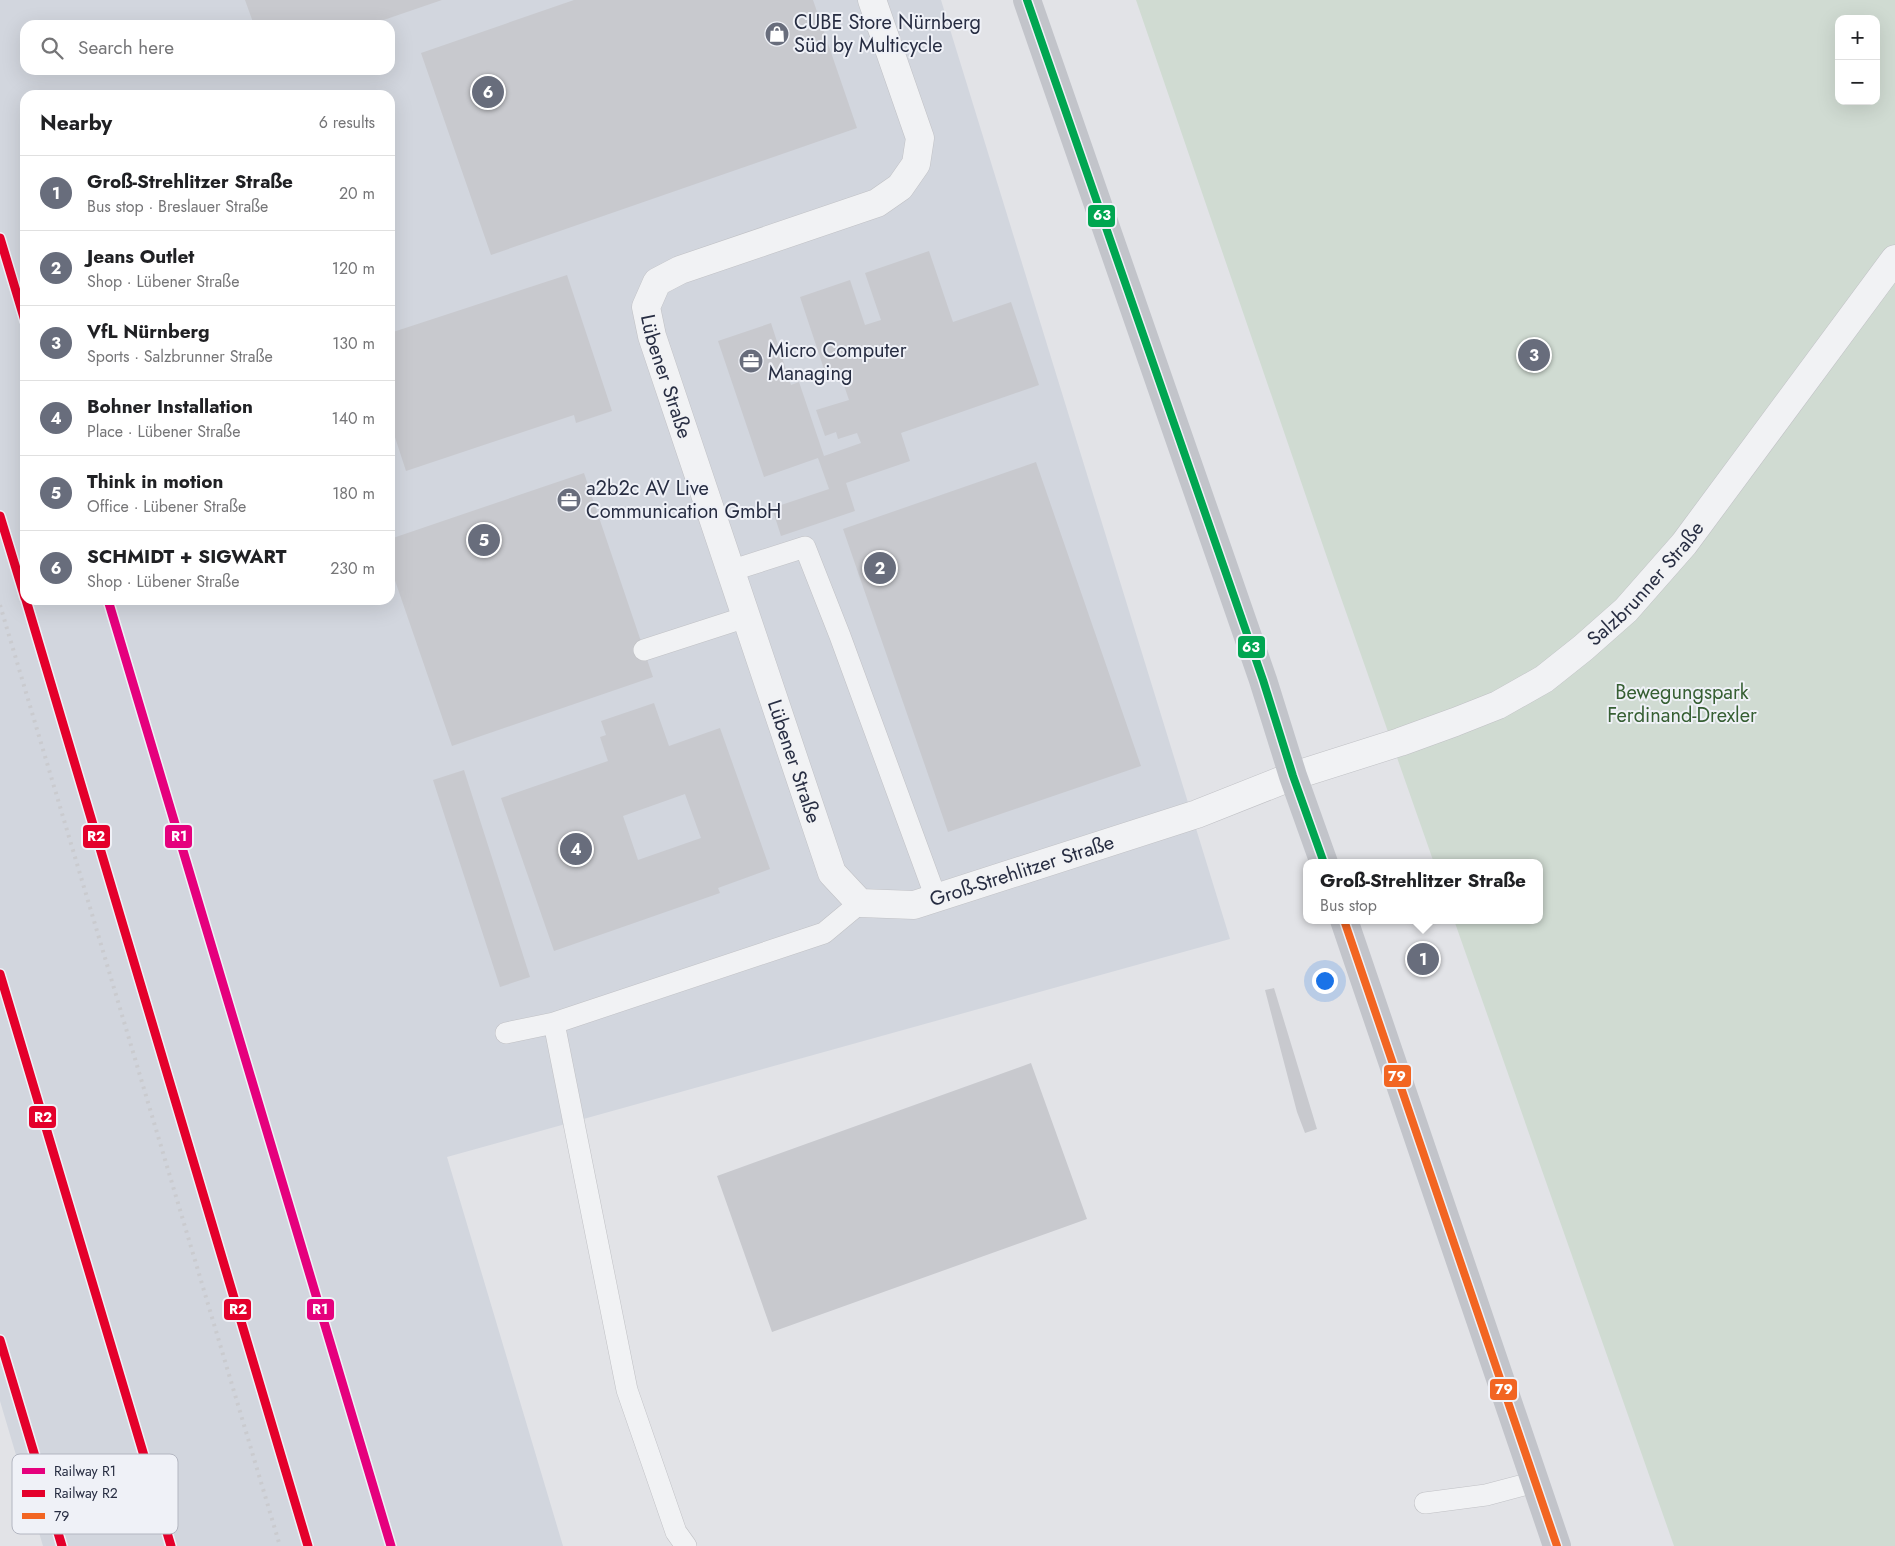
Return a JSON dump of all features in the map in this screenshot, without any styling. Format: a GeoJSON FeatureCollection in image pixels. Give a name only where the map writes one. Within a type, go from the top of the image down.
{"type":"FeatureCollection","features":[{"type":"Feature","properties":{"kind":"main road"},"geometry":{"type":"LineString","coordinates":[[1027,0],[1263,680],[1323,859]]}},
{"type":"Feature","properties":{"kind":"main road"},"geometry":{"type":"LineString","coordinates":[[1345,924],[1557,1546]]}},
{"type":"Feature","properties":{"kind":"street","name":"Lübener Straße"},"geometry":{"type":"LineString","coordinates":[[860,903],[832,873],[652,336],[646,307],[657,282],[680,270],[877,203],[900,187],[916,164],[920,138],[872,0]]}},
{"type":"Feature","properties":{"kind":"street","name":"Salzbrunner Straße"},"geometry":{"type":"LineString","coordinates":[[1294,776],[1400,742],[1498,705],[1544,679],[1583,648],[1626,610],[1684,544],[1895,259]]}},
{"type":"Feature","properties":{"kind":"street","name":"Groß-Strehlitzer Straße"},"geometry":{"type":"LineString","coordinates":[[860,903],[914,905],[1197,814],[1294,776]]}},
{"type":"Feature","properties":{"kind":"lane"},"geometry":{"type":"LineString","coordinates":[[730,571],[805,547],[936,898]]}},
{"type":"Feature","properties":{"kind":"lane"},"geometry":{"type":"LineString","coordinates":[[644,650],[746,617]]}},
{"type":"Feature","properties":{"kind":"lane"},"geometry":{"type":"LineString","coordinates":[[506,1033],[554,1023],[824,933],[860,903]]}},
{"type":"Feature","properties":{"kind":"lane"},"geometry":{"type":"LineString","coordinates":[[554,1023],[627,1390],[676,1532],[686,1546]]}},
{"type":"Feature","properties":{"kind":"lane"},"geometry":{"type":"LineString","coordinates":[[1425,1503],[1486,1495],[1535,1482]]}},
{"type":"Feature","properties":{"kind":"shaded area"},"geometry":{"type":"Polygon","coordinates":[[[0,0],[941,0],[1230,939],[447,1157],[563,1546],[43,1546],[39,1534],[178,1534],[178,1454],[16,1454],[0,1401],[0,0]]]}},
{"type":"Feature","properties":{"kind":"green space","name":"Bewegungspark Ferdinand-Drexler"},"geometry":{"type":"Polygon","coordinates":[[[1136,0],[1895,0],[1895,1546],[1674,1546],[1455,924],[1543,924],[1543,859],[1433,859],[1136,0]]]}},
{"type":"Feature","properties":{"kind":"building"},"geometry":{"type":"Polygon","coordinates":[[[245,0],[442,0],[384,20],[252,20],[245,0]]]}},
{"type":"Feature","properties":{"kind":"building"},"geometry":{"type":"Polygon","coordinates":[[[574,0],[813,0],[857,128],[491,255],[421,53],[574,0]]]}},
{"type":"Feature","properties":{"kind":"building"},"geometry":{"type":"Polygon","coordinates":[[[929,251],[953,322],[1011,302],[1039,385],[901,433],[910,461],[846,483],[855,511],[781,536],[772,508],[829,489],[818,458],[764,477],[718,341],[771,323],[791,385],[799,382],[824,456],[861,443],[857,433],[838,439],[836,432],[825,436],[816,410],[849,400],[838,368],[825,372],[800,297],[850,280],[865,325],[881,320],[865,273],[929,251]]]}},
{"type":"Feature","properties":{"kind":"building"},"geometry":{"type":"Polygon","coordinates":[[[567,275],[612,411],[576,423],[574,415],[406,471],[395,437],[395,331],[567,275]]]}},
{"type":"Feature","properties":{"kind":"building"},"geometry":{"type":"Polygon","coordinates":[[[1036,462],[1141,766],[948,832],[843,529],[1036,462]]]}},
{"type":"Feature","properties":{"kind":"building"},"geometry":{"type":"Polygon","coordinates":[[[584,473],[653,677],[452,746],[395,581],[395,537],[584,473]]]}},
{"type":"Feature","properties":{"kind":"building"},"geometry":{"type":"Polygon","coordinates":[[[654,703],[669,746],[720,728],[770,869],[718,888],[720,893],[554,951],[501,798],[608,761],[600,737],[606,735],[601,721],[654,703]],[[685,794],[623,816],[638,860],[701,838],[685,794]]]}},
{"type":"Feature","properties":{"kind":"building"},"geometry":{"type":"Polygon","coordinates":[[[464,770],[530,977],[500,987],[433,780],[464,770]]]}},
{"type":"Feature","properties":{"kind":"building"},"geometry":{"type":"Polygon","coordinates":[[[1274,988],[1317,1129],[1305,1133],[1297,1112],[1265,990],[1274,988]]]}},
{"type":"Feature","properties":{"kind":"building"},"geometry":{"type":"Polygon","coordinates":[[[1031,1063],[1087,1219],[772,1332],[717,1176],[1031,1063]]]}},
{"type":"Feature","properties":{"kind":"railway"},"geometry":{"type":"LineString","coordinates":[[0,238],[20,304]]}},
{"type":"Feature","properties":{"kind":"railway"},"geometry":{"type":"LineString","coordinates":[[0,516],[20,582]]}},
{"type":"Feature","properties":{"kind":"railway"},"geometry":{"type":"LineString","coordinates":[[0,605],[280,1546]]}},
{"type":"Feature","properties":{"kind":"railway"},"geometry":{"type":"LineString","coordinates":[[27,605],[308,1546]]}},
{"type":"Feature","properties":{"kind":"railway"},"geometry":{"type":"LineString","coordinates":[[109,605],[391,1546]]}},
{"type":"Feature","properties":{"kind":"railway"},"geometry":{"type":"LineString","coordinates":[[0,1340],[34,1454]]}},
{"type":"Feature","properties":{"kind":"railway"},"geometry":{"type":"LineString","coordinates":[[58,1534],[62,1546]]}},
{"type":"Feature","properties":{"kind":"rail line","name":"R2"},"geometry":{"type":"LineString","coordinates":[[0,238],[20,304]]}},
{"type":"Feature","properties":{"kind":"rail line","name":"R2"},"geometry":{"type":"LineString","coordinates":[[0,516],[20,582]]}},
{"type":"Feature","properties":{"kind":"rail line","name":"R2"},"geometry":{"type":"LineString","coordinates":[[27,605],[308,1546]]}},
{"type":"Feature","properties":{"kind":"rail line","name":"R1"},"geometry":{"type":"LineString","coordinates":[[109,605],[391,1546]]}},
{"type":"Feature","properties":{"kind":"rail line","name":"R2"},"geometry":{"type":"LineString","coordinates":[[0,974],[143,1454]]}},
{"type":"Feature","properties":{"kind":"rail line","name":"R2"},"geometry":{"type":"LineString","coordinates":[[0,1340],[34,1454]]}},
{"type":"Feature","properties":{"kind":"rail line","name":"R2"},"geometry":{"type":"LineString","coordinates":[[58,1534],[62,1546]]}},
{"type":"Feature","properties":{"kind":"rail line","name":"R2"},"geometry":{"type":"LineString","coordinates":[[167,1534],[171,1546]]}},
{"type":"Feature","properties":{"kind":"transit line","name":"63"},"geometry":{"type":"LineString","coordinates":[[1027,0],[1263,680],[1293,776],[1323,859]]}},
{"type":"Feature","properties":{"kind":"transit line","name":"79"},"geometry":{"type":"LineString","coordinates":[[1345,924],[1557,1546]]}},
{"type":"Feature","properties":{"kind":"place","name":"CUBE Store Nürnberg Süd by Multicycle"},"geometry":{"type":"Point","coordinates":[777,34]}},
{"type":"Feature","properties":{"kind":"place","name":"SCHMIDT + SIGWART"},"geometry":{"type":"Point","coordinates":[488,92]}},
{"type":"Feature","properties":{"kind":"place","name":"VfL Nürnberg"},"geometry":{"type":"Point","coordinates":[1534,355]}},
{"type":"Feature","properties":{"kind":"place","name":"Micro Computer Managing"},"geometry":{"type":"Point","coordinates":[751,361]}},
{"type":"Feature","properties":{"kind":"place","name":"a2b2c AV Live Communication GmbH"},"geometry":{"type":"Point","coordinates":[569,500]}},
{"type":"Feature","properties":{"kind":"place","name":"Think in motion"},"geometry":{"type":"Point","coordinates":[484,540]}},
{"type":"Feature","properties":{"kind":"place","name":"Jeans Outlet"},"geometry":{"type":"Point","coordinates":[880,568]}},
{"type":"Feature","properties":{"kind":"place","name":"Bohner Installation"},"geometry":{"type":"Point","coordinates":[576,849]}},
{"type":"Feature","properties":{"kind":"place","name":"Groß-Strehlitzer Straße"},"geometry":{"type":"Point","coordinates":[1423,959]}}]}
